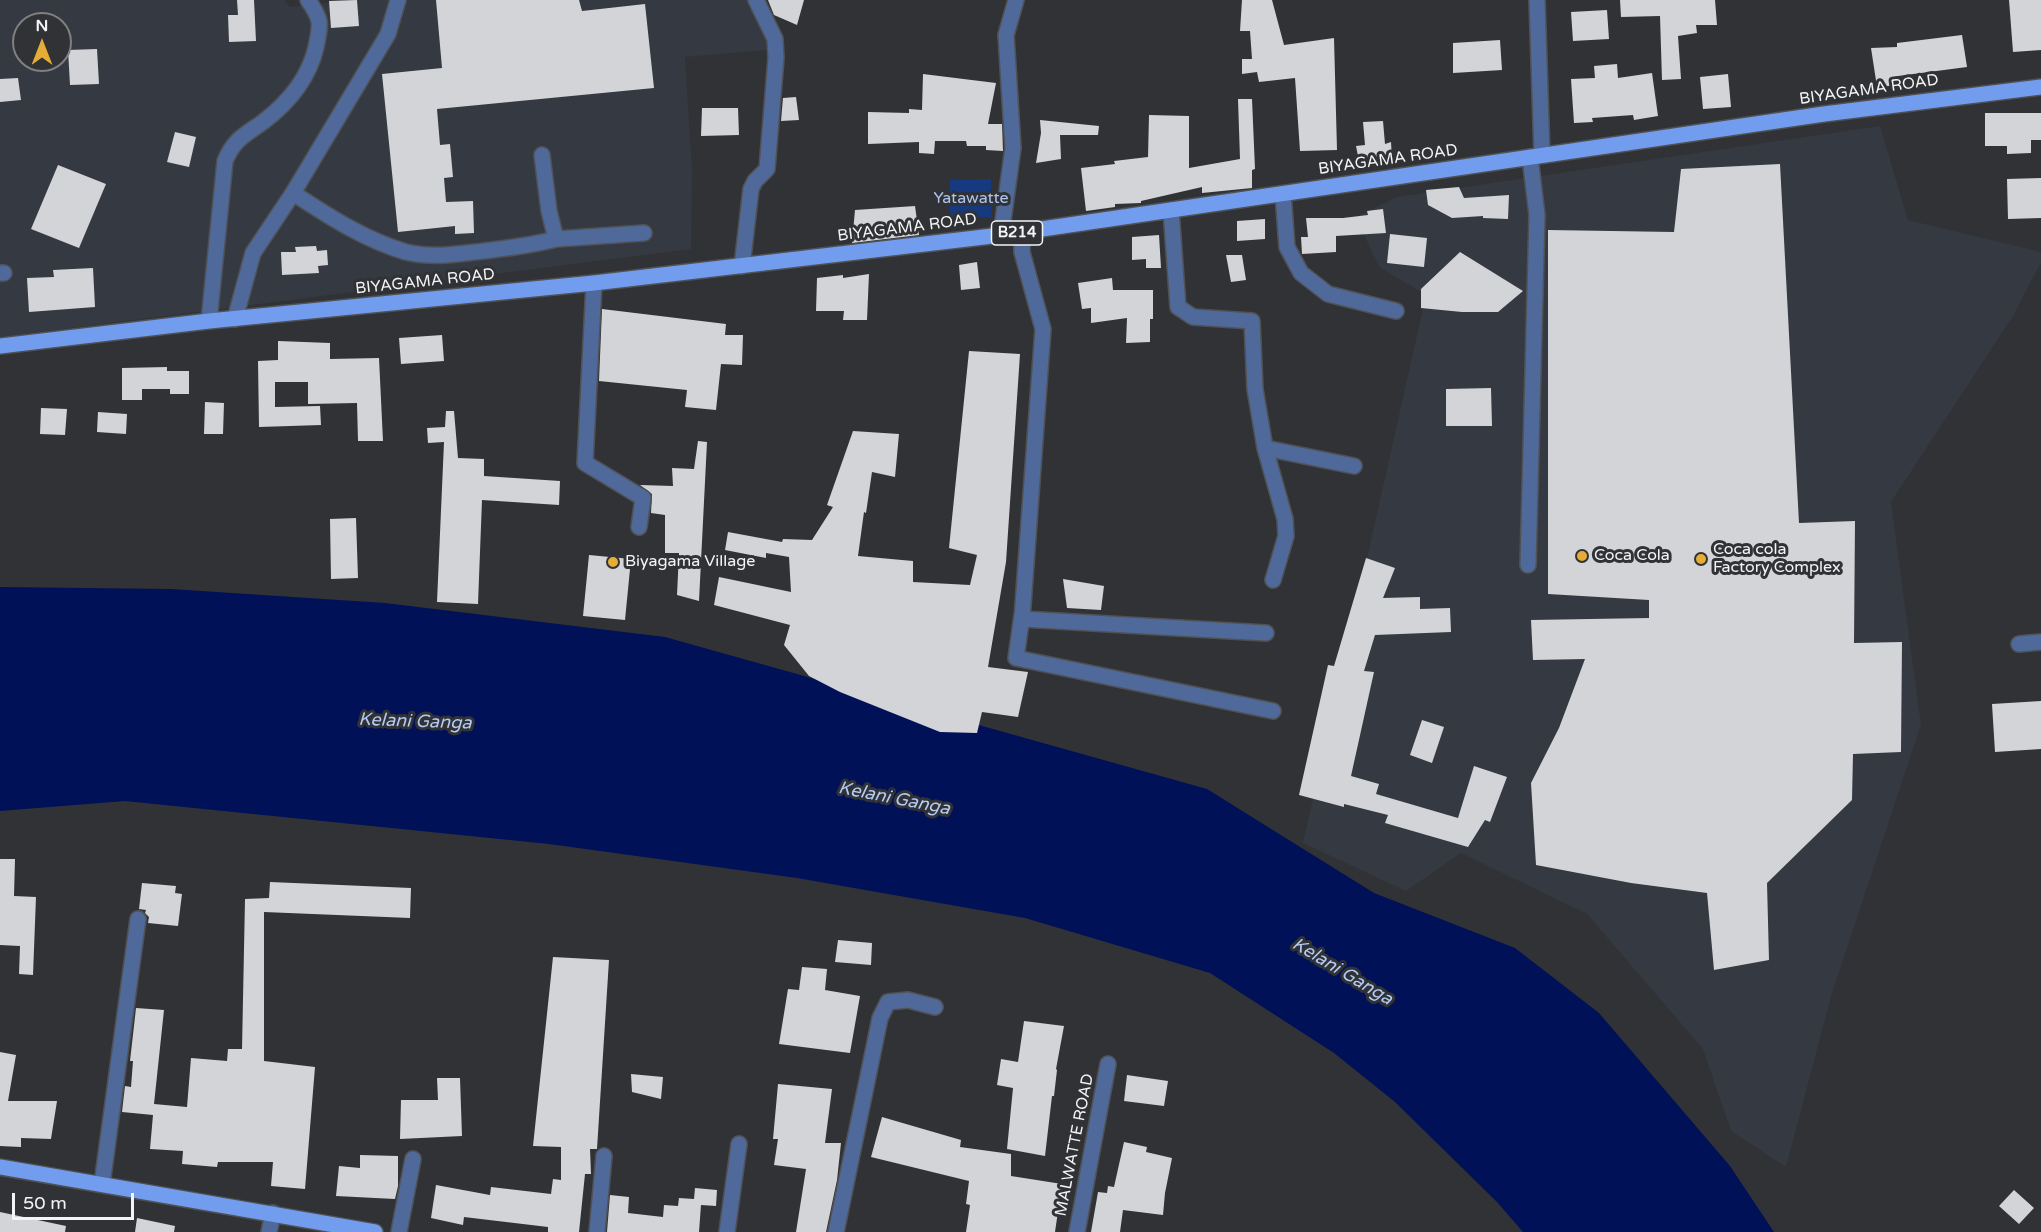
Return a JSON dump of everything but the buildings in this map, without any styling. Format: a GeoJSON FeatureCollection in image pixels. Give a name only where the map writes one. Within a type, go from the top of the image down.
{"type":"FeatureCollection","features":[{"type":"Feature","properties":{"kind":"main road","name":"BIYAGAMA ROAD"},"geometry":{"type":"LineString","coordinates":[[0,346],[209,321],[594,283],[1001,235],[1812,116],[2037,86]]}},
{"type":"Feature","properties":{"kind":"main road"},"geometry":{"type":"LineString","coordinates":[[0,1167],[375,1232]]}},
{"type":"Feature","properties":{"kind":"street"},"geometry":{"type":"LineString","coordinates":[[209,321],[225,161],[232,146],[245,133],[264,121],[297,89],[307,75],[319,35],[319,16],[308,0]]}},
{"type":"Feature","properties":{"kind":"street"},"geometry":{"type":"LineString","coordinates":[[235,319],[253,253],[293,193],[388,34],[398,0]]}},
{"type":"Feature","properties":{"kind":"street"},"geometry":{"type":"LineString","coordinates":[[742,266],[751,189],[755,181],[767,169],[776,58],[775,39],[756,0]]}},
{"type":"Feature","properties":{"kind":"street"},"geometry":{"type":"LineString","coordinates":[[1001,235],[1013,148],[1006,35],[1016,0]]}},
{"type":"Feature","properties":{"kind":"street"},"geometry":{"type":"LineString","coordinates":[[1528,565],[1537,215],[1538,0]]}},
{"type":"Feature","properties":{"kind":"street"},"geometry":{"type":"LineString","coordinates":[[542,155],[549,211],[556,239]]}},
{"type":"Feature","properties":{"kind":"street"},"geometry":{"type":"LineString","coordinates":[[293,193],[336,221],[407,252],[449,256],[532,245],[556,239],[644,233]]}},
{"type":"Feature","properties":{"kind":"street"},"geometry":{"type":"LineString","coordinates":[[1283,194],[1287,247],[1301,273],[1328,294],[1396,311]]}},
{"type":"Feature","properties":{"kind":"street"},"geometry":{"type":"LineString","coordinates":[[1172,210],[1178,307],[1193,317],[1252,321],[1255,389],[1265,448],[1286,519],[1286,536],[1273,580]]}},
{"type":"Feature","properties":{"kind":"street"},"geometry":{"type":"LineString","coordinates":[[1022,232],[1022,252],[1044,329],[1022,615],[1016,658],[1273,711]]}},
{"type":"Feature","properties":{"kind":"street"},"geometry":{"type":"LineString","coordinates":[[594,283],[585,463],[644,498],[639,527]]}},
{"type":"Feature","properties":{"kind":"street"},"geometry":{"type":"LineString","coordinates":[[1265,448],[1354,466]]}},
{"type":"Feature","properties":{"kind":"street"},"geometry":{"type":"LineString","coordinates":[[1022,615],[1022,619],[1266,633]]}},
{"type":"Feature","properties":{"kind":"street"},"geometry":{"type":"LineString","coordinates":[[2019,644],[2041,642]]}},
{"type":"Feature","properties":{"kind":"street"},"geometry":{"type":"LineString","coordinates":[[102,1184],[138,919]]}},
{"type":"Feature","properties":{"kind":"street"},"geometry":{"type":"LineString","coordinates":[[836,1232],[880,1018],[888,1002],[908,1000],[935,1007]]}},
{"type":"Feature","properties":{"kind":"street","name":"MALWATTE ROAD"},"geometry":{"type":"LineString","coordinates":[[1077,1232],[1108,1064]]}},
{"type":"Feature","properties":{"kind":"street"},"geometry":{"type":"LineString","coordinates":[[727,1232],[739,1144]]}},
{"type":"Feature","properties":{"kind":"street"},"geometry":{"type":"LineString","coordinates":[[597,1232],[604,1156]]}},
{"type":"Feature","properties":{"kind":"street"},"geometry":{"type":"LineString","coordinates":[[399,1232],[413,1159]]}},
{"type":"Feature","properties":{"kind":"street"},"geometry":{"type":"LineString","coordinates":[[269,1232],[273,1213]]}},
{"type":"Feature","properties":{"kind":"shaded area"},"geometry":{"type":"Polygon","coordinates":[[[0,0],[284,0],[290,7],[336,2],[337,0],[758,0],[766,28],[768,50],[685,57],[692,171],[691,249],[0,337],[0,0]]]}},
{"type":"Feature","properties":{"kind":"shaded area"},"geometry":{"type":"Polygon","coordinates":[[[1880,126],[1908,220],[2041,252],[2041,262],[2013,316],[1891,502],[1921,725],[1832,993],[1786,1167],[1731,1131],[1703,1049],[1587,914],[1461,853],[1406,891],[1303,843],[1426,295],[1379,267],[1356,217],[1397,197],[1880,126]]]}},
{"type":"Feature","properties":{"kind":"green space","name":"Yatawatte"},"geometry":{"type":"Polygon","coordinates":[[[991,179],[992,217],[950,218],[950,180],[991,179]]]}},
{"type":"Feature","properties":{"kind":"water","name":"Kelani Ganga"},"geometry":{"type":"Polygon","coordinates":[[[0,587],[171,589],[385,603],[665,637],[1207,789],[1374,893],[1515,948],[1599,1013],[1730,1166],[1774,1232],[1523,1232],[1497,1202],[1395,1102],[1334,1053],[1210,973],[1025,918],[797,878],[549,844],[125,801],[0,811],[0,587]]]}},
{"type":"Feature","properties":{"kind":"place","name":"Coca Cola"},"geometry":{"type":"Point","coordinates":[1582,556]}},
{"type":"Feature","properties":{"kind":"place","name":"Coca cola Factory Complex"},"geometry":{"type":"Point","coordinates":[1701,559]}},
{"type":"Feature","properties":{"kind":"place","name":"Biyagama Village"},"geometry":{"type":"Point","coordinates":[613,562]}}]}
